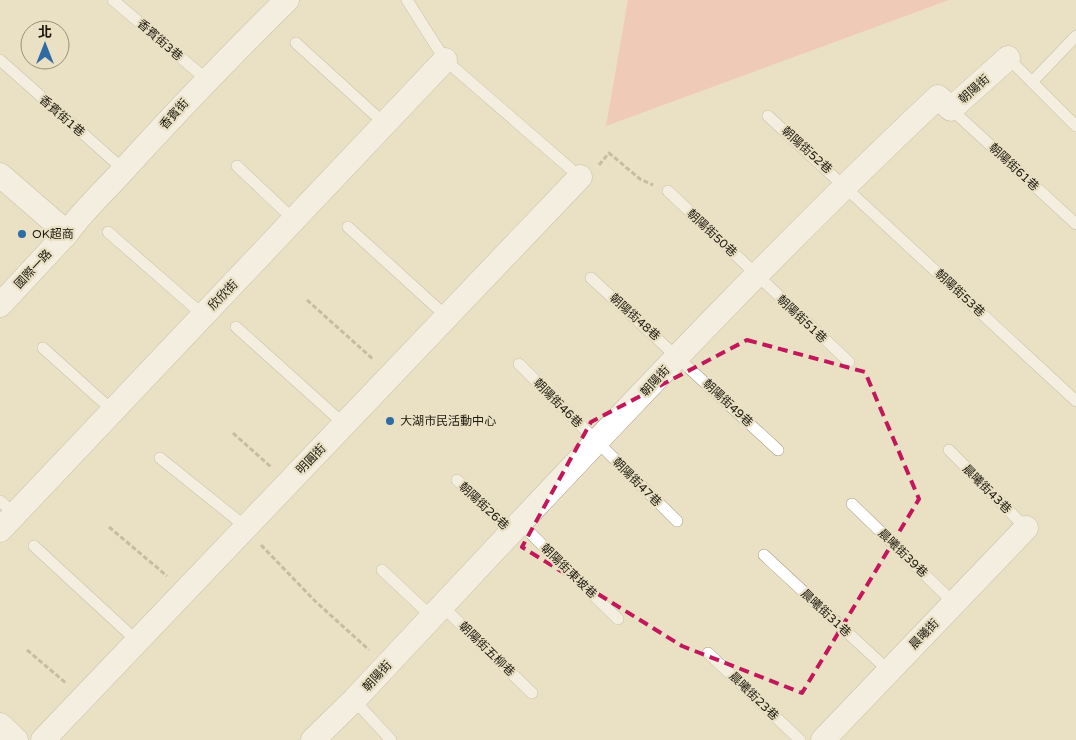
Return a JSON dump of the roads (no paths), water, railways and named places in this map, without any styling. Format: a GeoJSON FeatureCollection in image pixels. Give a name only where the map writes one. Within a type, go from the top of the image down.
{"type":"FeatureCollection","features":[{"type":"Feature","properties":{"kind":"street","name":"香賓街"},"geometry":{"type":"LineString","coordinates":[[67,233],[82,213],[124,170],[206,79],[287,0]]}},
{"type":"Feature","properties":{"kind":"street","name":"朝陽街"},"geometry":{"type":"LineString","coordinates":[[313,740],[354,700],[678,356],[845,185],[938,97],[952,110],[1008,58]]}},
{"type":"Feature","properties":{"kind":"street","name":"欣欣街"},"geometry":{"type":"LineString","coordinates":[[5,515],[113,411],[445,60]]}},
{"type":"Feature","properties":{"kind":"street"},"geometry":{"type":"LineString","coordinates":[[0,175],[67,233]]}},
{"type":"Feature","properties":{"kind":"street","name":"明圓街"},"geometry":{"type":"LineString","coordinates":[[43,740],[580,177]]}},
{"type":"Feature","properties":{"kind":"street","name":"國際一路"},"geometry":{"type":"LineString","coordinates":[[0,305],[67,233]]}},
{"type":"Feature","properties":{"kind":"street","name":"晨曦街"},"geometry":{"type":"LineString","coordinates":[[823,740],[1026,528]]}},
{"type":"Feature","properties":{"kind":"street"},"geometry":{"type":"LineString","coordinates":[[0,725],[16,740]]}},
{"type":"Feature","properties":{"kind":"lane","name":"香賓街3巷"},"geometry":{"type":"LineString","coordinates":[[113,0],[206,79]]}},
{"type":"Feature","properties":{"kind":"lane"},"geometry":{"type":"LineString","coordinates":[[407,0],[445,60],[580,177]]}},
{"type":"Feature","properties":{"kind":"lane"},"geometry":{"type":"LineString","coordinates":[[1032,82],[1076,36]]}},
{"type":"Feature","properties":{"kind":"lane"},"geometry":{"type":"LineString","coordinates":[[296,43],[385,124]]}},
{"type":"Feature","properties":{"kind":"lane"},"geometry":{"type":"LineString","coordinates":[[1008,58],[1076,126]]}},
{"type":"Feature","properties":{"kind":"lane","name":"香賓街1巷"},"geometry":{"type":"LineString","coordinates":[[0,60],[124,170]]}},
{"type":"Feature","properties":{"kind":"lane","name":"朝陽街61巷"},"geometry":{"type":"LineString","coordinates":[[952,110],[1076,224]]}},
{"type":"Feature","properties":{"kind":"lane","name":"朝陽街52巷"},"geometry":{"type":"LineString","coordinates":[[768,116],[845,185]]}},
{"type":"Feature","properties":{"kind":"lane"},"geometry":{"type":"LineString","coordinates":[[237,166],[294,220]]}},
{"type":"Feature","properties":{"kind":"lane","name":"朝陽街53巷"},"geometry":{"type":"LineString","coordinates":[[845,185],[1076,401]]}},
{"type":"Feature","properties":{"kind":"lane","name":"朝陽街50巷"},"geometry":{"type":"LineString","coordinates":[[668,191],[756,275]]}},
{"type":"Feature","properties":{"kind":"lane"},"geometry":{"type":"LineString","coordinates":[[348,227],[447,317]]}},
{"type":"Feature","properties":{"kind":"lane"},"geometry":{"type":"LineString","coordinates":[[108,232],[204,315]]}},
{"type":"Feature","properties":{"kind":"lane","name":"朝陽街51巷"},"geometry":{"type":"LineString","coordinates":[[756,275],[849,362]]}},
{"type":"Feature","properties":{"kind":"lane","name":"朝陽街48巷"},"geometry":{"type":"LineString","coordinates":[[591,278],[678,356]]}},
{"type":"Feature","properties":{"kind":"lane"},"geometry":{"type":"LineString","coordinates":[[236,327],[344,424]]}},
{"type":"Feature","properties":{"kind":"lane"},"geometry":{"type":"LineString","coordinates":[[43,348],[113,411]]}},
{"type":"Feature","properties":{"kind":"lane","name":"朝陽街49巷"},"geometry":{"type":"LineString","coordinates":[[678,356],[778,450]]}},
{"type":"Feature","properties":{"kind":"lane","name":"朝陽街46巷"},"geometry":{"type":"LineString","coordinates":[[519,364],[597,442]]}},
{"type":"Feature","properties":{"kind":"lane","name":"朝陽街47巷"},"geometry":{"type":"LineString","coordinates":[[597,442],[677,521]]}},
{"type":"Feature","properties":{"kind":"lane","name":"晨曦街43巷"},"geometry":{"type":"LineString","coordinates":[[948,450],[1026,528]]}},
{"type":"Feature","properties":{"kind":"lane"},"geometry":{"type":"LineString","coordinates":[[160,458],[246,527]]}},
{"type":"Feature","properties":{"kind":"lane","name":"朝陽街26巷"},"geometry":{"type":"LineString","coordinates":[[457,480],[516,528]]}},
{"type":"Feature","properties":{"kind":"lane","name":"晨曦街39巷"},"geometry":{"type":"LineString","coordinates":[[852,504],[954,603]]}},
{"type":"Feature","properties":{"kind":"lane","name":"朝陽街東坡巷"},"geometry":{"type":"LineString","coordinates":[[516,528],[618,618]]}},
{"type":"Feature","properties":{"kind":"lane"},"geometry":{"type":"LineString","coordinates":[[34,546],[137,641]]}},
{"type":"Feature","properties":{"kind":"lane","name":"晨曦街31巷"},"geometry":{"type":"LineString","coordinates":[[764,556],[889,671]]}},
{"type":"Feature","properties":{"kind":"lane","name":"朝陽街五柳巷"},"geometry":{"type":"LineString","coordinates":[[382,570],[437,612],[532,693]]}},
{"type":"Feature","properties":{"kind":"lane","name":"晨曦街23巷"},"geometry":{"type":"LineString","coordinates":[[708,653],[800,740]]}},
{"type":"Feature","properties":{"kind":"lane"},"geometry":{"type":"LineString","coordinates":[[354,700],[391,740]]}},
{"type":"Feature","properties":{"kind":"place","name":"OK超商"},"geometry":{"type":"Point","coordinates":[22,234]}},
{"type":"Feature","properties":{"kind":"place","name":"大湖市民活動中心"},"geometry":{"type":"Point","coordinates":[390,421]}}]}
